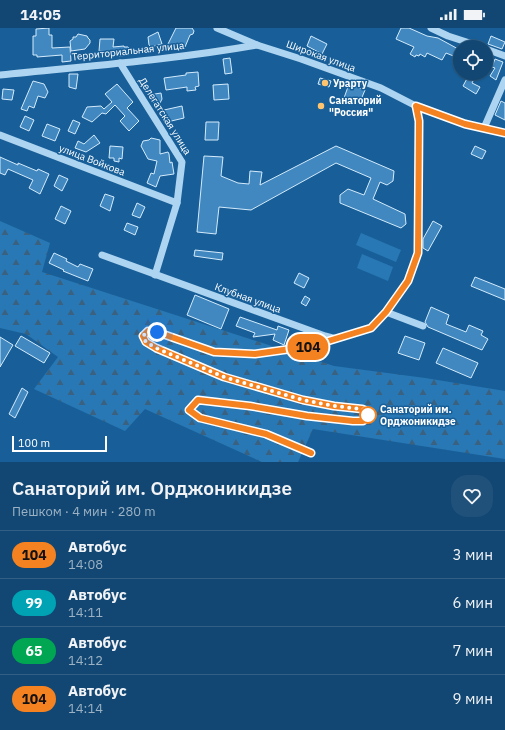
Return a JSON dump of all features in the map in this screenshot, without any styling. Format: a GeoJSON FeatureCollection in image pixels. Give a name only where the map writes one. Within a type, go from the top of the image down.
{"type":"FeatureCollection","features":[{"type":"Feature","properties":{"kind":"street","name":"Широкая улица"},"geometry":{"type":"LineString","coordinates":[[218,28],[257,44],[381,88],[416,106],[465,124],[505,133]]}},
{"type":"Feature","properties":{"kind":"street"},"geometry":{"type":"LineString","coordinates":[[431,28],[460,40]]}},
{"type":"Feature","properties":{"kind":"street","name":"Территориальная улица"},"geometry":{"type":"LineString","coordinates":[[0,75],[120,63],[224,50],[257,44]]}},
{"type":"Feature","properties":{"kind":"street"},"geometry":{"type":"LineString","coordinates":[[493,52],[505,56]]}},
{"type":"Feature","properties":{"kind":"street","name":"Делегатская улица"},"geometry":{"type":"LineString","coordinates":[[120,63],[182,162],[177,203],[154,274]]}},
{"type":"Feature","properties":{"kind":"street"},"geometry":{"type":"LineString","coordinates":[[484,128],[505,80]]}},
{"type":"Feature","properties":{"kind":"street"},"geometry":{"type":"LineString","coordinates":[[311,453],[266,434],[200,418],[189,410],[198,400],[250,406],[307,416],[353,421],[363,421],[368,417],[369,412],[362,409],[334,406],[303,400],[224,377],[156,348],[146,342],[143,336],[148,331],[157,332],[214,352],[255,354],[312,346],[371,328],[386,312],[408,281],[418,253],[419,121],[416,106]]}},
{"type":"Feature","properties":{"kind":"street","name":"улица Войкова"},"geometry":{"type":"LineString","coordinates":[[0,135],[177,203]]}},
{"type":"Feature","properties":{"kind":"street","name":"Клубная улица"},"geometry":{"type":"LineString","coordinates":[[102,256],[336,339]]}},
{"type":"Feature","properties":{"kind":"street"},"geometry":{"type":"LineString","coordinates":[[386,312],[423,326]]}},
{"type":"Feature","properties":{"kind":"green space"},"geometry":{"type":"Polygon","coordinates":[[[0,221],[50,243],[42,272],[334,366],[425,378],[505,391],[505,459],[313,429],[298,462],[262,462],[145,409],[125,431],[34,389],[58,357],[26,334],[0,328],[0,221]]]}},
{"type":"Feature","properties":{"kind":"green space"},"geometry":{"type":"Polygon","coordinates":[[[361,233],[401,250],[396,262],[356,245],[361,233]]]}},
{"type":"Feature","properties":{"kind":"green space"},"geometry":{"type":"Polygon","coordinates":[[[362,254],[393,267],[388,281],[357,268],[362,254]]]}},
{"type":"Feature","properties":{"kind":"building"},"geometry":{"type":"Polygon","coordinates":[[[49,28],[49,35],[52,35],[52,48],[70,47],[71,61],[62,62],[62,55],[37,57],[37,55],[33,55],[33,36],[36,36],[36,29],[49,28]]]}},
{"type":"Feature","properties":{"kind":"building"},"geometry":{"type":"Polygon","coordinates":[[[176,28],[192,28],[194,31],[193,34],[190,35],[185,47],[183,48],[178,46],[173,49],[168,47],[168,44],[176,28]]]}},
{"type":"Feature","properties":{"kind":"building"},"geometry":{"type":"Polygon","coordinates":[[[401,28],[409,28],[427,36],[438,38],[453,46],[453,56],[446,53],[442,60],[427,53],[425,57],[420,54],[419,56],[416,55],[415,57],[410,54],[414,47],[396,39],[401,28]]]}},
{"type":"Feature","properties":{"kind":"building"},"geometry":{"type":"Polygon","coordinates":[[[158,32],[162,44],[151,47],[149,45],[148,37],[158,32]]]}},
{"type":"Feature","properties":{"kind":"building"},"geometry":{"type":"Polygon","coordinates":[[[78,34],[87,36],[90,43],[85,49],[71,51],[70,41],[78,34]]]}},
{"type":"Feature","properties":{"kind":"building"},"geometry":{"type":"Polygon","coordinates":[[[311,36],[327,44],[322,54],[307,46],[311,36]]]}},
{"type":"Feature","properties":{"kind":"building"},"geometry":{"type":"Polygon","coordinates":[[[491,36],[505,42],[502,49],[493,46],[493,40],[490,40],[491,36]]]}},
{"type":"Feature","properties":{"kind":"building"},"geometry":{"type":"Polygon","coordinates":[[[100,39],[114,39],[113,47],[128,47],[129,55],[119,56],[118,52],[99,51],[100,39]]]}},
{"type":"Feature","properties":{"kind":"building"},"geometry":{"type":"Polygon","coordinates":[[[230,58],[232,73],[225,74],[223,59],[230,58]]]}},
{"type":"Feature","properties":{"kind":"building"},"geometry":{"type":"Polygon","coordinates":[[[495,59],[503,62],[496,80],[493,78],[493,71],[495,68],[493,67],[495,59]]]}},
{"type":"Feature","properties":{"kind":"building"},"geometry":{"type":"Polygon","coordinates":[[[198,72],[199,86],[195,87],[196,90],[187,91],[187,87],[166,90],[164,78],[198,72]]]}},
{"type":"Feature","properties":{"kind":"building"},"geometry":{"type":"Polygon","coordinates":[[[69,74],[78,74],[76,89],[69,87],[69,74]]]}},
{"type":"Feature","properties":{"kind":"building"},"geometry":{"type":"Polygon","coordinates":[[[320,78],[331,81],[329,87],[318,84],[320,78]]]}},
{"type":"Feature","properties":{"kind":"building"},"geometry":{"type":"Polygon","coordinates":[[[466,80],[474,80],[472,83],[480,87],[476,94],[463,86],[466,80]]]}},
{"type":"Feature","properties":{"kind":"building"},"geometry":{"type":"Polygon","coordinates":[[[33,81],[44,84],[48,92],[45,98],[38,96],[34,108],[29,106],[27,111],[21,109],[33,81]]]}},
{"type":"Feature","properties":{"kind":"building"},"geometry":{"type":"Polygon","coordinates":[[[117,84],[133,102],[127,108],[139,121],[129,131],[120,121],[125,116],[115,105],[106,114],[102,113],[92,122],[82,117],[87,107],[101,106],[104,109],[112,102],[105,94],[117,84]]]}},
{"type":"Feature","properties":{"kind":"building"},"geometry":{"type":"Polygon","coordinates":[[[228,84],[229,99],[214,100],[213,85],[228,84]]]}},
{"type":"Feature","properties":{"kind":"building"},"geometry":{"type":"Polygon","coordinates":[[[349,84],[365,90],[360,102],[344,98],[349,84]]]}},
{"type":"Feature","properties":{"kind":"building"},"geometry":{"type":"Polygon","coordinates":[[[3,89],[14,90],[12,100],[2,99],[3,89]]]}},
{"type":"Feature","properties":{"kind":"building"},"geometry":{"type":"Polygon","coordinates":[[[161,93],[162,99],[160,103],[155,105],[149,95],[161,93]]]}},
{"type":"Feature","properties":{"kind":"building"},"geometry":{"type":"Polygon","coordinates":[[[501,101],[505,103],[505,120],[495,115],[501,101]]]}},
{"type":"Feature","properties":{"kind":"building"},"geometry":{"type":"Polygon","coordinates":[[[182,106],[184,118],[167,122],[164,110],[182,106]]]}},
{"type":"Feature","properties":{"kind":"building"},"geometry":{"type":"Polygon","coordinates":[[[25,116],[34,120],[29,131],[20,127],[25,116]]]}},
{"type":"Feature","properties":{"kind":"building"},"geometry":{"type":"Polygon","coordinates":[[[73,120],[80,123],[75,134],[68,131],[73,120]]]}},
{"type":"Feature","properties":{"kind":"building"},"geometry":{"type":"Polygon","coordinates":[[[206,122],[219,122],[218,140],[205,140],[206,122]]]}},
{"type":"Feature","properties":{"kind":"building"},"geometry":{"type":"Polygon","coordinates":[[[47,124],[60,129],[55,141],[42,136],[47,124]]]}},
{"type":"Feature","properties":{"kind":"building"},"geometry":{"type":"Polygon","coordinates":[[[94,135],[100,143],[86,152],[75,148],[78,141],[84,144],[94,135]]]}},
{"type":"Feature","properties":{"kind":"building"},"geometry":{"type":"Polygon","coordinates":[[[151,138],[160,140],[160,154],[168,152],[170,163],[172,162],[174,174],[160,176],[156,187],[147,183],[151,173],[154,174],[157,161],[148,159],[141,146],[143,141],[151,138]]]}},
{"type":"Feature","properties":{"kind":"building"},"geometry":{"type":"Polygon","coordinates":[[[110,146],[123,147],[122,159],[119,158],[119,162],[114,161],[114,158],[109,158],[110,146]]]}},
{"type":"Feature","properties":{"kind":"building"},"geometry":{"type":"Polygon","coordinates":[[[336,146],[394,171],[393,181],[387,185],[380,182],[373,199],[405,214],[406,224],[401,228],[340,203],[340,195],[348,189],[364,195],[371,178],[336,163],[251,210],[219,207],[216,234],[197,232],[204,156],[223,157],[221,176],[238,183],[249,184],[250,171],[262,172],[260,185],[336,146]]]}},
{"type":"Feature","properties":{"kind":"building"},"geometry":{"type":"Polygon","coordinates":[[[475,146],[486,151],[482,159],[471,154],[475,146]]]}},
{"type":"Feature","properties":{"kind":"building"},"geometry":{"type":"Polygon","coordinates":[[[0,157],[18,165],[18,163],[49,174],[40,194],[29,188],[33,180],[8,169],[5,175],[0,173],[0,157]]]}},
{"type":"Feature","properties":{"kind":"building"},"geometry":{"type":"Polygon","coordinates":[[[59,175],[68,179],[62,191],[54,186],[59,175]]]}},
{"type":"Feature","properties":{"kind":"building"},"geometry":{"type":"Polygon","coordinates":[[[105,194],[114,197],[110,211],[100,206],[105,194]]]}},
{"type":"Feature","properties":{"kind":"building"},"geometry":{"type":"Polygon","coordinates":[[[137,203],[145,207],[140,218],[132,215],[137,203]]]}},
{"type":"Feature","properties":{"kind":"building"},"geometry":{"type":"Polygon","coordinates":[[[61,206],[71,211],[65,224],[55,219],[61,206]]]}},
{"type":"Feature","properties":{"kind":"building"},"geometry":{"type":"Polygon","coordinates":[[[433,221],[442,226],[428,251],[423,248],[423,239],[433,221]]]}},
{"type":"Feature","properties":{"kind":"building"},"geometry":{"type":"Polygon","coordinates":[[[127,223],[138,227],[135,235],[124,230],[127,223]]]}},
{"type":"Feature","properties":{"kind":"building"},"geometry":{"type":"Polygon","coordinates":[[[195,250],[223,253],[222,260],[194,256],[195,250]]]}},
{"type":"Feature","properties":{"kind":"building"},"geometry":{"type":"Polygon","coordinates":[[[54,253],[67,259],[66,261],[78,267],[80,264],[93,269],[88,281],[63,271],[64,270],[49,263],[54,253]]]}},
{"type":"Feature","properties":{"kind":"building"},"geometry":{"type":"Polygon","coordinates":[[[299,273],[309,278],[304,288],[294,283],[299,273]]]}},
{"type":"Feature","properties":{"kind":"building"},"geometry":{"type":"Polygon","coordinates":[[[475,277],[505,289],[505,300],[471,286],[475,277]]]}},
{"type":"Feature","properties":{"kind":"building"},"geometry":{"type":"Polygon","coordinates":[[[195,295],[229,309],[221,329],[187,315],[195,295]]]}},
{"type":"Feature","properties":{"kind":"building"},"geometry":{"type":"Polygon","coordinates":[[[305,296],[310,299],[306,306],[301,303],[305,296]]]}},
{"type":"Feature","properties":{"kind":"building"},"geometry":{"type":"Polygon","coordinates":[[[431,307],[449,315],[446,324],[466,332],[469,325],[483,331],[481,335],[488,339],[482,350],[428,327],[425,322],[431,307]]]}},
{"type":"Feature","properties":{"kind":"building"},"geometry":{"type":"Polygon","coordinates":[[[240,317],[277,330],[278,326],[289,330],[284,345],[273,340],[275,334],[253,337],[255,333],[236,326],[240,317]]]}},
{"type":"Feature","properties":{"kind":"building"},"geometry":{"type":"Polygon","coordinates":[[[21,336],[50,353],[44,363],[15,346],[21,336]]]}},
{"type":"Feature","properties":{"kind":"building"},"geometry":{"type":"Polygon","coordinates":[[[405,336],[425,343],[419,360],[398,353],[405,336]]]}},
{"type":"Feature","properties":{"kind":"building"},"geometry":{"type":"Polygon","coordinates":[[[0,337],[13,345],[0,367],[0,337]]]}},
{"type":"Feature","properties":{"kind":"building"},"geometry":{"type":"Polygon","coordinates":[[[443,348],[478,363],[471,378],[436,363],[443,348]]]}},
{"type":"Feature","properties":{"kind":"building"},"geometry":{"type":"Polygon","coordinates":[[[22,388],[28,392],[15,418],[9,414],[22,388]]]}},
{"type":"Feature","properties":{"kind":"bus line","name":"104"},"geometry":{"type":"LineString","coordinates":[[311,453],[266,434],[200,418],[189,410],[198,400],[250,406],[307,416],[353,421],[363,421],[368,417],[369,412],[362,409],[334,406],[303,400],[224,377],[156,348],[146,342],[143,336],[148,331],[157,332],[214,352],[255,354],[312,346],[371,328],[386,312],[408,281],[418,253],[419,121],[416,106],[465,124],[505,133]]}},
{"type":"Feature","properties":{"kind":"place","name":"Урарту"},"geometry":{"type":"Point","coordinates":[325,83]}},
{"type":"Feature","properties":{"kind":"place","name":"Санаторий \"Россия\""},"geometry":{"type":"Point","coordinates":[321,106]}},
{"type":"Feature","properties":{"kind":"place","name":"Санаторий им. Орджоникидзе"},"geometry":{"type":"Point","coordinates":[368,415]}},
{"type":"Feature","properties":{"kind":"route"},"geometry":{"type":"LineString","coordinates":[[157,332],[148,331],[143,336],[146,342],[156,348],[224,377],[303,400],[334,406],[362,409],[369,412],[368,417],[368,415]]}}]}
